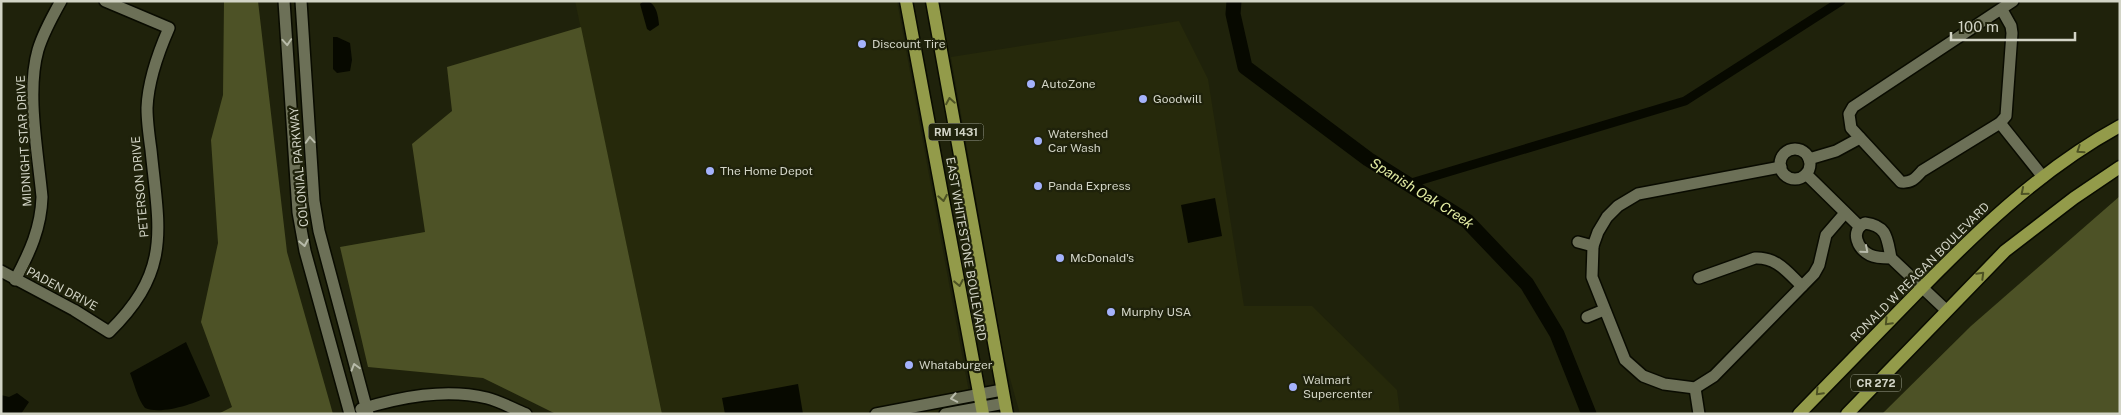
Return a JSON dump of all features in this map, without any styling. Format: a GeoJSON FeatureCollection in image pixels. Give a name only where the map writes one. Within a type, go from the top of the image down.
{"type":"FeatureCollection","features":[{"type":"Feature","properties":{"kind":"main road","name":"EAST WHITESTONE BOULEVARD"},"geometry":{"type":"LineString","coordinates":[[906,1],[983,410]]}},
{"type":"Feature","properties":{"kind":"main road","name":"EAST WHITESTONE BOULEVARD"},"geometry":{"type":"LineString","coordinates":[[932,1],[1006,408]]}},
{"type":"Feature","properties":{"kind":"main road","name":"RONALD W REAGAN BOULEVARD"},"geometry":{"type":"LineString","coordinates":[[1799,414],[1967,242],[2043,177],[2091,143],[2120,126]]}},
{"type":"Feature","properties":{"kind":"main road"},"geometry":{"type":"LineString","coordinates":[[1946,310],[2012,246],[2074,198],[2120,167]]}},
{"type":"Feature","properties":{"kind":"main road","name":"CR 272"},"geometry":{"type":"LineString","coordinates":[[1847,414],[1946,310]]}},
{"type":"Feature","properties":{"kind":"street","name":"MIDNIGHT STAR DRIVE"},"geometry":{"type":"LineString","coordinates":[[15,280],[30,252],[41,213],[42,197],[33,97],[34,74],[44,33],[61,1]]}},
{"type":"Feature","properties":{"kind":"street","name":"PETERSON DRIVE"},"geometry":{"type":"LineString","coordinates":[[105,1],[169,28],[153,73],[147,108],[158,222],[158,242],[155,261],[142,293],[109,332]]}},
{"type":"Feature","properties":{"kind":"street","name":"COLONIAL PARKWAY"},"geometry":{"type":"LineString","coordinates":[[284,1],[298,212],[305,250],[350,413]]}},
{"type":"Feature","properties":{"kind":"street","name":"COLONIAL PARKWAY"},"geometry":{"type":"LineString","coordinates":[[300,1],[314,193],[319,231],[367,410]]}},
{"type":"Feature","properties":{"kind":"street"},"geometry":{"type":"LineString","coordinates":[[2002,10],[2011,26],[2012,33],[2006,116],[2000,123],[1907,183],[1901,182],[1894,177],[1851,128],[1848,114],[1853,107],[2013,1]]}},
{"type":"Feature","properties":{"kind":"street"},"geometry":{"type":"LineString","coordinates":[[2000,123],[2043,177]]}},
{"type":"Feature","properties":{"kind":"street"},"geometry":{"type":"LineString","coordinates":[[1809,159],[1841,149],[1860,138]]}},
{"type":"Feature","properties":{"kind":"street"},"geometry":{"type":"LineString","coordinates":[[1790,150],[1800,150],[1809,159],[1810,166],[1802,177],[1793,178],[1784,174],[1781,167],[1782,156],[1790,150]]}},
{"type":"Feature","properties":{"kind":"street"},"geometry":{"type":"LineString","coordinates":[[1781,167],[1638,194],[1618,206],[1607,217],[1598,232],[1593,246],[1592,276],[1625,360],[1634,369],[1652,380],[1688,388],[1695,388],[1714,376],[1814,274],[1826,235],[1845,213]]}},
{"type":"Feature","properties":{"kind":"street"},"geometry":{"type":"LineString","coordinates":[[1806,174],[1859,226]]}},
{"type":"Feature","properties":{"kind":"street"},"geometry":{"type":"LineString","coordinates":[[1891,258],[1890,244],[1884,232],[1872,224],[1859,226],[1856,231],[1856,239],[1864,251],[1872,256],[1891,258],[1946,310]]}},
{"type":"Feature","properties":{"kind":"street"},"geometry":{"type":"LineString","coordinates":[[1578,242],[1593,246]]}},
{"type":"Feature","properties":{"kind":"street"},"geometry":{"type":"LineString","coordinates":[[1699,278],[1755,258],[1764,257],[1770,258],[1777,263],[1802,286]]}},
{"type":"Feature","properties":{"kind":"street","name":"PADEN DRIVE"},"geometry":{"type":"LineString","coordinates":[[1,271],[74,310],[109,332]]}},
{"type":"Feature","properties":{"kind":"street"},"geometry":{"type":"LineString","coordinates":[[1587,317],[1604,310]]}},
{"type":"Feature","properties":{"kind":"street"},"geometry":{"type":"LineString","coordinates":[[1695,388],[1702,413]]}},
{"type":"Feature","properties":{"kind":"street"},"geometry":{"type":"LineString","coordinates":[[876,414],[1002,390]]}},
{"type":"Feature","properties":{"kind":"street"},"geometry":{"type":"LineString","coordinates":[[350,413],[427,394],[460,394],[487,398],[526,414]]}},
{"type":"Feature","properties":{"kind":"street"},"geometry":{"type":"LineString","coordinates":[[945,414],[1006,408]]}},
{"type":"Feature","properties":{"kind":"shaded area"},"geometry":{"type":"Polygon","coordinates":[[[224,1],[258,1],[287,252],[333,414],[218,414],[232,407],[201,322],[218,243],[211,140],[223,95],[224,1]]]}},
{"type":"Feature","properties":{"kind":"shaded area"},"geometry":{"type":"Polygon","coordinates":[[[575,1],[897,1],[973,414],[662,414],[575,1]]]}},
{"type":"Feature","properties":{"kind":"shaded area"},"geometry":{"type":"Polygon","coordinates":[[[644,1],[654,6],[658,17],[659,25],[650,31],[647,29],[640,4],[644,1]]]}},
{"type":"Feature","properties":{"kind":"shaded area"},"geometry":{"type":"Polygon","coordinates":[[[1179,21],[1208,79],[1244,306],[1312,306],[1397,390],[1400,414],[1020,414],[1004,357],[951,57],[1179,21]]]}},
{"type":"Feature","properties":{"kind":"shaded area"},"geometry":{"type":"Polygon","coordinates":[[[581,27],[662,414],[556,414],[483,378],[368,367],[340,247],[425,232],[412,144],[452,111],[447,67],[581,27]]]}},
{"type":"Feature","properties":{"kind":"shaded area"},"geometry":{"type":"Polygon","coordinates":[[[333,37],[350,43],[352,60],[350,71],[337,73],[333,69],[333,37]]]}},
{"type":"Feature","properties":{"kind":"shaded area"},"geometry":{"type":"Polygon","coordinates":[[[2120,196],[2120,414],[1882,414],[1971,326],[2120,196]]]}},
{"type":"Feature","properties":{"kind":"shaded area"},"geometry":{"type":"Polygon","coordinates":[[[1215,198],[1222,236],[1188,243],[1181,205],[1215,198]]]}},
{"type":"Feature","properties":{"kind":"shaded area"},"geometry":{"type":"Polygon","coordinates":[[[186,342],[210,396],[187,405],[168,409],[152,410],[145,408],[138,396],[130,373],[186,342]]]}},
{"type":"Feature","properties":{"kind":"shaded area"},"geometry":{"type":"Polygon","coordinates":[[[798,384],[803,414],[725,414],[722,398],[798,384]]]}},
{"type":"Feature","properties":{"kind":"shaded area"},"geometry":{"type":"Polygon","coordinates":[[[17,393],[29,402],[21,414],[1,414],[1,395],[9,397],[17,393]]]}},
{"type":"Feature","properties":{"kind":"waterway","name":"Spanish Oak Creek"},"geometry":{"type":"LineString","coordinates":[[1234,1],[1233,14],[1245,67],[1368,159],[1467,221],[1527,284],[1557,334],[1589,414]]}},
{"type":"Feature","properties":{"kind":"waterway"},"geometry":{"type":"LineString","coordinates":[[1408,184],[1685,101],[1841,1]]}},
{"type":"Feature","properties":{"kind":"place","name":"Discount Tire"},"geometry":{"type":"Point","coordinates":[862,44]}},
{"type":"Feature","properties":{"kind":"place","name":"AutoZone"},"geometry":{"type":"Point","coordinates":[1031,84]}},
{"type":"Feature","properties":{"kind":"place","name":"Goodwill"},"geometry":{"type":"Point","coordinates":[1143,99]}},
{"type":"Feature","properties":{"kind":"place","name":"Watershed Car Wash"},"geometry":{"type":"Point","coordinates":[1038,141]}},
{"type":"Feature","properties":{"kind":"place","name":"The Home Depot"},"geometry":{"type":"Point","coordinates":[710,171]}},
{"type":"Feature","properties":{"kind":"place","name":"Panda Express"},"geometry":{"type":"Point","coordinates":[1038,186]}},
{"type":"Feature","properties":{"kind":"place","name":"McDonald's"},"geometry":{"type":"Point","coordinates":[1060,258]}},
{"type":"Feature","properties":{"kind":"place","name":"Murphy USA"},"geometry":{"type":"Point","coordinates":[1111,312]}},
{"type":"Feature","properties":{"kind":"place","name":"Whataburger"},"geometry":{"type":"Point","coordinates":[909,365]}},
{"type":"Feature","properties":{"kind":"place","name":"Walmart Supercenter"},"geometry":{"type":"Point","coordinates":[1293,387]}}]}
